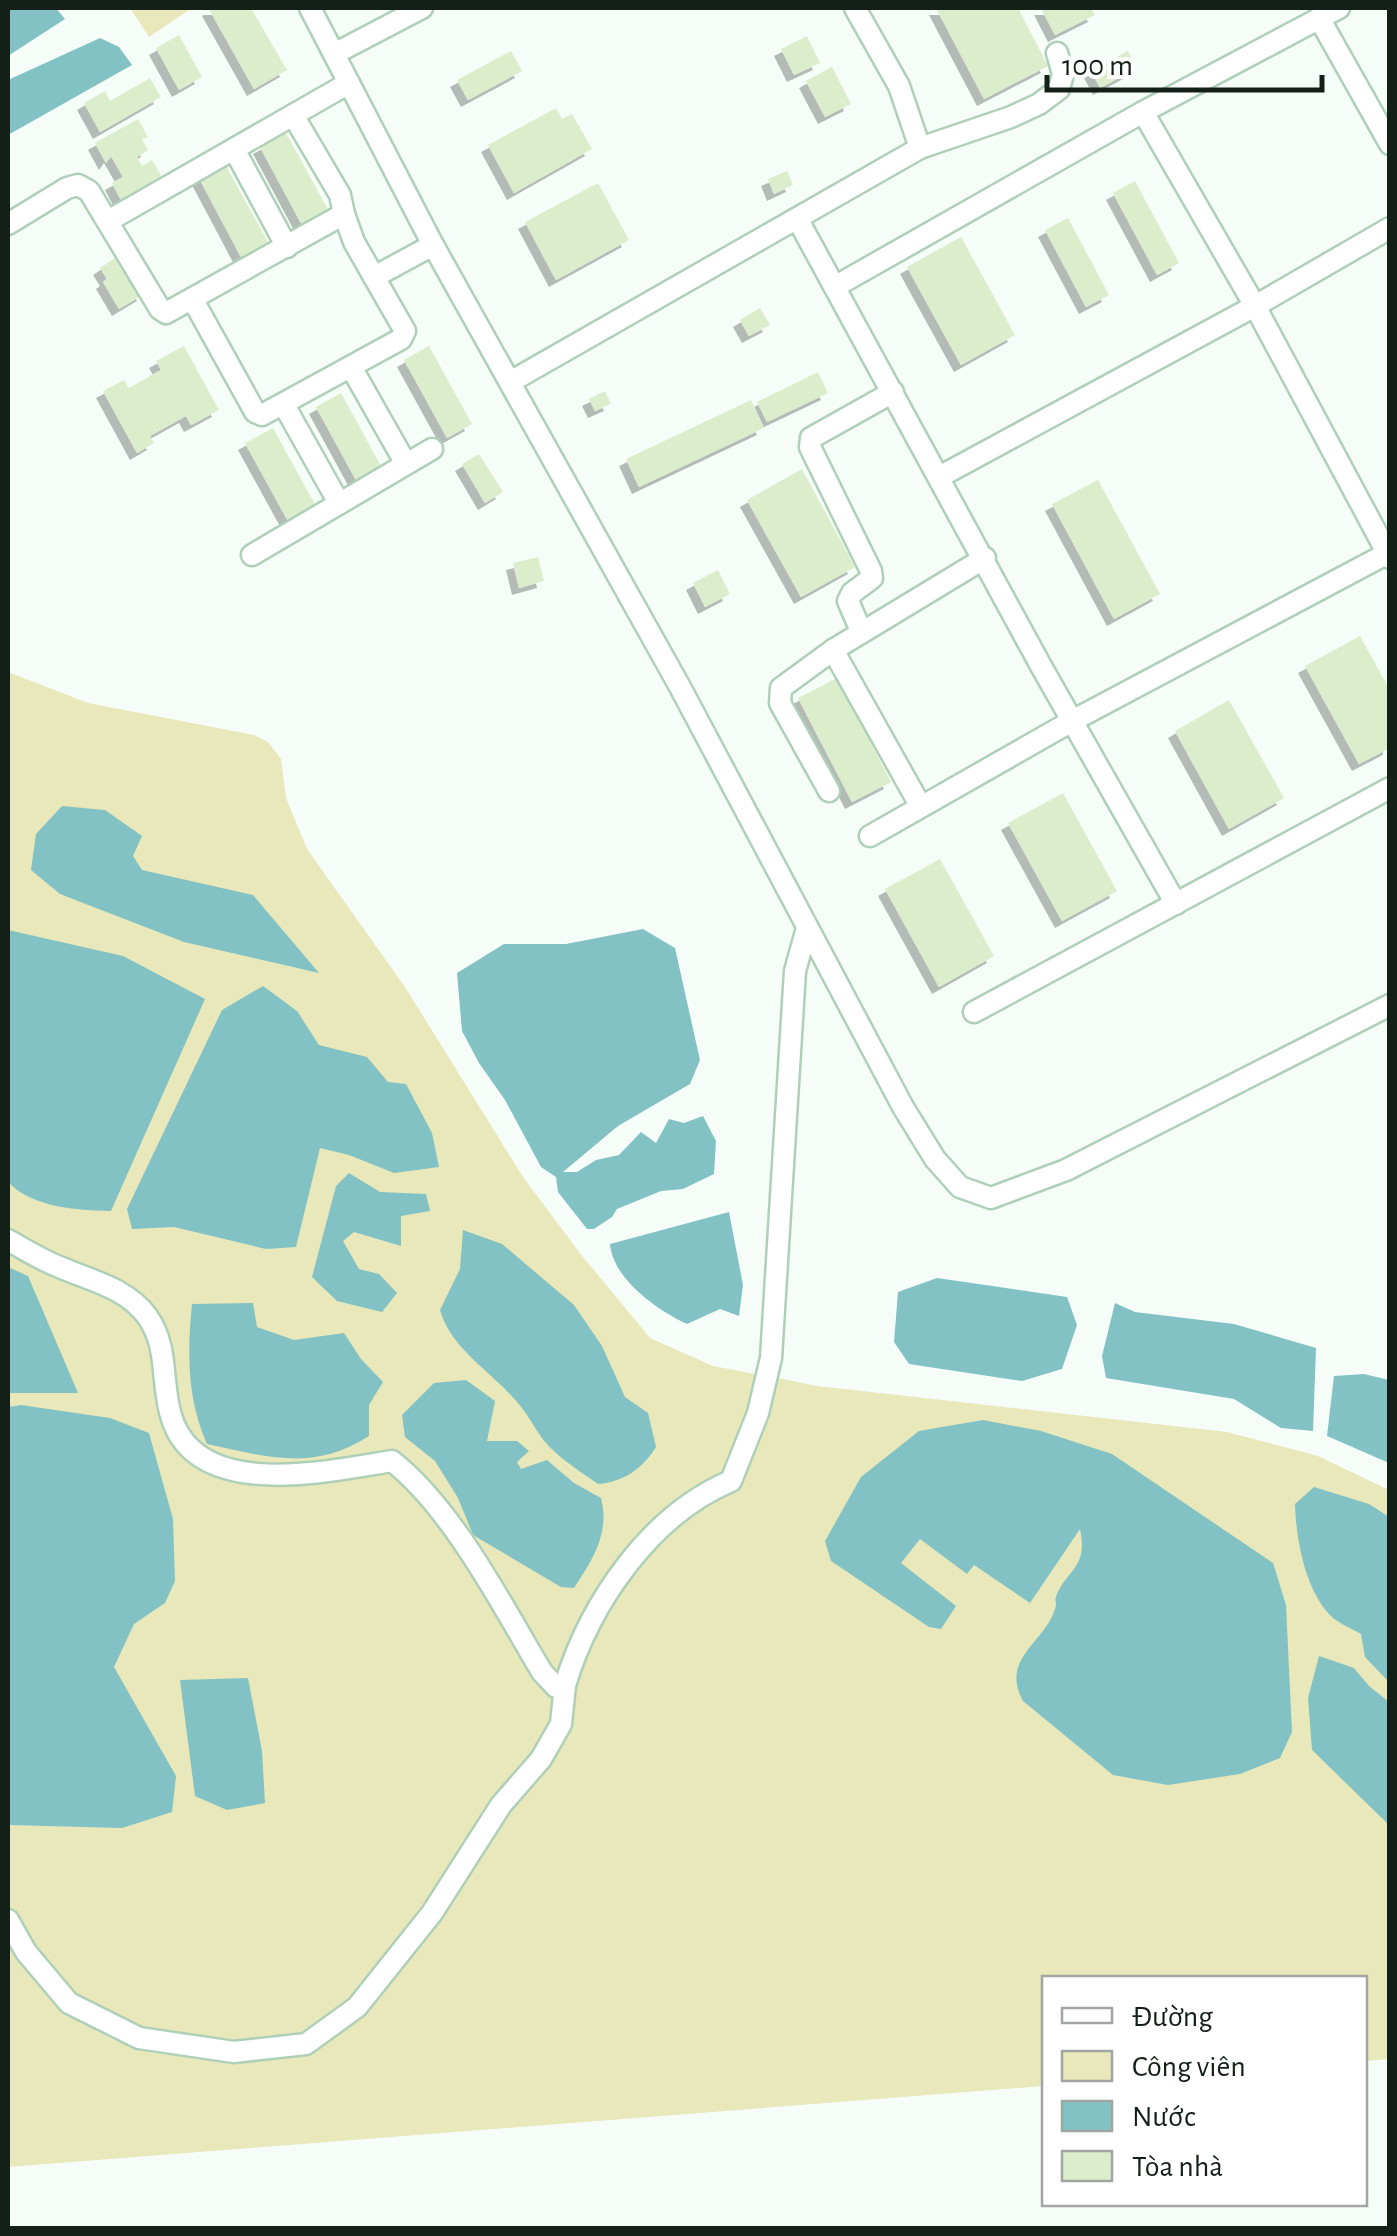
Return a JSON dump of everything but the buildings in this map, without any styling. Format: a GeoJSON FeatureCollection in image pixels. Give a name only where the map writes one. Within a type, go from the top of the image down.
{"type":"FeatureCollection","features":[{"type":"Feature","properties":{"kind":"street"},"geometry":{"type":"LineString","coordinates":[[310,8],[433,245],[680,688],[902,1107],[935,1158],[960,1187],[991,1198],[1066,1170],[1390,1005]]}},
{"type":"Feature","properties":{"kind":"street"},"geometry":{"type":"LineString","coordinates":[[334,54],[422,8]]}},
{"type":"Feature","properties":{"kind":"street"},"geometry":{"type":"LineString","coordinates":[[856,8],[899,86],[920,148]]}},
{"type":"Feature","properties":{"kind":"street"},"geometry":{"type":"LineString","coordinates":[[836,286],[1143,112],[1339,8]]}},
{"type":"Feature","properties":{"kind":"street"},"geometry":{"type":"LineString","coordinates":[[1320,18],[1390,144]]}},
{"type":"Feature","properties":{"kind":"street"},"geometry":{"type":"LineString","coordinates":[[510,382],[920,148],[1040,104],[1059,90],[1063,74],[1057,52]]}},
{"type":"Feature","properties":{"kind":"street"},"geometry":{"type":"LineString","coordinates":[[108,221],[349,84]]}},
{"type":"Feature","properties":{"kind":"street"},"geometry":{"type":"LineString","coordinates":[[870,836],[1072,721],[1389,555],[1255,306],[1143,112]]}},
{"type":"Feature","properties":{"kind":"street"},"geometry":{"type":"LineString","coordinates":[[193,300],[255,412],[262,415],[401,339],[405,330],[354,242],[340,195],[293,114]]}},
{"type":"Feature","properties":{"kind":"street"},"geometry":{"type":"LineString","coordinates":[[234,149],[287,247]]}},
{"type":"Feature","properties":{"kind":"street"},"geometry":{"type":"LineString","coordinates":[[8,224],[78,185],[88,192],[108,221],[166,313],[174,312],[344,214]]}},
{"type":"Feature","properties":{"kind":"street"},"geometry":{"type":"LineString","coordinates":[[798,220],[1176,904]]}},
{"type":"Feature","properties":{"kind":"street"},"geometry":{"type":"LineString","coordinates":[[939,477],[1255,306],[1390,228]]}},
{"type":"Feature","properties":{"kind":"street"},"geometry":{"type":"LineString","coordinates":[[374,277],[433,245]]}},
{"type":"Feature","properties":{"kind":"street"},"geometry":{"type":"LineString","coordinates":[[351,367],[406,464]]}},
{"type":"Feature","properties":{"kind":"street"},"geometry":{"type":"LineString","coordinates":[[860,630],[848,600],[872,578],[871,570],[810,447],[811,438],[893,392]]}},
{"type":"Feature","properties":{"kind":"street"},"geometry":{"type":"LineString","coordinates":[[284,405],[339,503]]}},
{"type":"Feature","properties":{"kind":"street"},"geometry":{"type":"LineString","coordinates":[[252,555],[432,448]]}},
{"type":"Feature","properties":{"kind":"street"},"geometry":{"type":"LineString","coordinates":[[829,791],[780,703],[782,688],[860,630],[985,558]]}},
{"type":"Feature","properties":{"kind":"street"},"geometry":{"type":"LineString","coordinates":[[833,650],[920,805]]}},
{"type":"Feature","properties":{"kind":"street"},"geometry":{"type":"LineString","coordinates":[[974,1012],[1390,788]]}},
{"type":"Feature","properties":{"kind":"street"},"geometry":{"type":"LineString","coordinates":[[8,1920],[26,1952],[69,2003],[138,2038],[234,2052],[306,2044],[358,2007],[432,1913],[502,1805],[541,1759],[561,1724],[572,1662],[619,1578],[650,1537],[717,1487],[731,1481],[758,1414],[770,1358],[796,971],[807,928]]}},
{"type":"Feature","properties":{"kind":"street"},"geometry":{"type":"LineString","coordinates":[[8,1240],[59,1268],[112,1286],[146,1315],[164,1350],[172,1419],[190,1450],[230,1470],[291,1477],[392,1462],[418,1481],[542,1672],[556,1687],[565,1685]]}},
{"type":"Feature","properties":{"kind":"green space"},"geometry":{"type":"Polygon","coordinates":[[[130,8],[192,8],[149,37],[130,8]]]}},
{"type":"Feature","properties":{"kind":"green space"},"geometry":{"type":"Polygon","coordinates":[[[8,672],[88,703],[254,735],[268,742],[281,759],[286,798],[307,849],[405,987],[523,1177],[579,1252],[650,1338],[713,1366],[760,1375],[727,1476],[677,1507],[560,1680],[394,1455],[274,1469],[244,1466],[216,1457],[194,1441],[178,1416],[152,1312],[8,1233],[8,672]]]}},
{"type":"Feature","properties":{"kind":"green space"},"geometry":{"type":"Polygon","coordinates":[[[8,1248],[95,1285],[133,1313],[148,1331],[157,1352],[166,1422],[229,1476],[390,1468],[413,1486],[553,1693],[655,1542],[720,1492],[773,1377],[817,1386],[1227,1432],[1318,1456],[1389,1490],[1389,2059],[1367,2061],[1367,1976],[1042,1976],[1042,2086],[8,2167],[8,1248]]]}},
{"type":"Feature","properties":{"kind":"water"},"geometry":{"type":"Polygon","coordinates":[[[8,8],[56,8],[65,19],[8,56],[8,8]]]}},
{"type":"Feature","properties":{"kind":"water"},"geometry":{"type":"Polygon","coordinates":[[[100,38],[119,47],[132,65],[8,135],[8,80],[100,38]]]}},
{"type":"Feature","properties":{"kind":"water"},"geometry":{"type":"Polygon","coordinates":[[[62,806],[105,810],[142,836],[133,856],[142,870],[253,895],[319,973],[184,942],[60,894],[31,870],[36,834],[62,806]]]}},
{"type":"Feature","properties":{"kind":"water"},"geometry":{"type":"Polygon","coordinates":[[[643,929],[675,948],[700,1060],[690,1084],[618,1126],[563,1172],[577,1172],[596,1160],[619,1155],[641,1132],[656,1143],[669,1119],[684,1123],[703,1116],[716,1141],[714,1174],[683,1189],[661,1191],[617,1209],[594,1229],[587,1229],[558,1192],[556,1177],[541,1167],[462,1031],[457,973],[504,944],[566,944],[643,929]]]}},
{"type":"Feature","properties":{"kind":"water"},"geometry":{"type":"Polygon","coordinates":[[[8,930],[123,956],[205,999],[111,1211],[42,1202],[8,1182],[8,930]]]}},
{"type":"Feature","properties":{"kind":"water"},"geometry":{"type":"Polygon","coordinates":[[[263,986],[297,1011],[319,1045],[367,1057],[388,1082],[406,1084],[432,1133],[439,1167],[394,1173],[320,1148],[296,1247],[266,1249],[174,1227],[132,1229],[127,1209],[222,1010],[263,986]]]}},
{"type":"Feature","properties":{"kind":"water"},"geometry":{"type":"Polygon","coordinates":[[[349,1173],[380,1192],[426,1194],[430,1211],[401,1216],[401,1246],[354,1232],[343,1241],[359,1269],[379,1274],[397,1293],[382,1312],[337,1301],[312,1277],[336,1186],[349,1173]]]}},
{"type":"Feature","properties":{"kind":"water"},"geometry":{"type":"Polygon","coordinates":[[[729,1212],[743,1285],[739,1316],[720,1309],[687,1324],[638,1292],[613,1257],[610,1244],[729,1212]]]}},
{"type":"Feature","properties":{"kind":"water"},"geometry":{"type":"Polygon","coordinates":[[[463,1230],[502,1244],[574,1305],[602,1346],[625,1397],[648,1413],[656,1447],[632,1473],[598,1484],[571,1465],[549,1447],[518,1403],[453,1336],[440,1310],[460,1269],[463,1230]]]}},
{"type":"Feature","properties":{"kind":"water"},"geometry":{"type":"Polygon","coordinates":[[[8,1267],[28,1276],[78,1393],[8,1393],[8,1267]]]}},
{"type":"Feature","properties":{"kind":"water"},"geometry":{"type":"Polygon","coordinates":[[[937,1278],[1067,1297],[1077,1325],[1062,1369],[1022,1381],[909,1364],[894,1342],[898,1292],[937,1278]]]}},
{"type":"Feature","properties":{"kind":"water"},"geometry":{"type":"Polygon","coordinates":[[[253,1303],[257,1327],[294,1340],[344,1333],[383,1382],[369,1405],[369,1436],[329,1454],[309,1458],[270,1457],[207,1444],[190,1376],[192,1304],[253,1303]]]}},
{"type":"Feature","properties":{"kind":"water"},"geometry":{"type":"Polygon","coordinates":[[[1115,1303],[1135,1312],[1234,1324],[1316,1348],[1313,1431],[1281,1428],[1234,1399],[1106,1378],[1102,1356],[1115,1303]]]}},
{"type":"Feature","properties":{"kind":"water"},"geometry":{"type":"Polygon","coordinates":[[[1364,1374],[1389,1380],[1389,1463],[1327,1436],[1334,1376],[1364,1374]]]}},
{"type":"Feature","properties":{"kind":"water"},"geometry":{"type":"Polygon","coordinates":[[[466,1380],[495,1401],[487,1441],[517,1441],[529,1451],[517,1462],[521,1469],[547,1460],[574,1483],[601,1498],[601,1534],[574,1588],[561,1587],[473,1535],[458,1498],[435,1461],[405,1437],[402,1415],[434,1383],[466,1380]]]}},
{"type":"Feature","properties":{"kind":"water"},"geometry":{"type":"Polygon","coordinates":[[[21,1405],[110,1418],[149,1433],[173,1519],[175,1581],[165,1603],[134,1624],[114,1667],[176,1776],[172,1812],[122,1828],[8,1825],[8,1407],[21,1405]]]}},
{"type":"Feature","properties":{"kind":"water"},"geometry":{"type":"Polygon","coordinates":[[[983,1420],[1041,1431],[1112,1454],[1273,1563],[1286,1605],[1292,1732],[1280,1758],[1240,1774],[1168,1785],[1113,1775],[1023,1701],[1017,1686],[1020,1662],[1050,1621],[1057,1594],[1079,1559],[1080,1529],[1030,1603],[974,1565],[967,1574],[920,1539],[901,1563],[956,1606],[941,1629],[929,1627],[831,1561],[825,1541],[861,1477],[919,1431],[983,1420]]]}},
{"type":"Feature","properties":{"kind":"water"},"geometry":{"type":"Polygon","coordinates":[[[1314,1487],[1369,1504],[1389,1517],[1389,1682],[1365,1657],[1361,1634],[1333,1618],[1309,1580],[1297,1533],[1295,1504],[1314,1487]]]}},
{"type":"Feature","properties":{"kind":"water"},"geometry":{"type":"Polygon","coordinates":[[[1319,1656],[1354,1668],[1389,1702],[1389,1825],[1312,1750],[1308,1698],[1319,1656]]]}},
{"type":"Feature","properties":{"kind":"water"},"geometry":{"type":"Polygon","coordinates":[[[248,1678],[262,1751],[265,1803],[227,1810],[195,1796],[180,1680],[248,1678]]]}}]}
